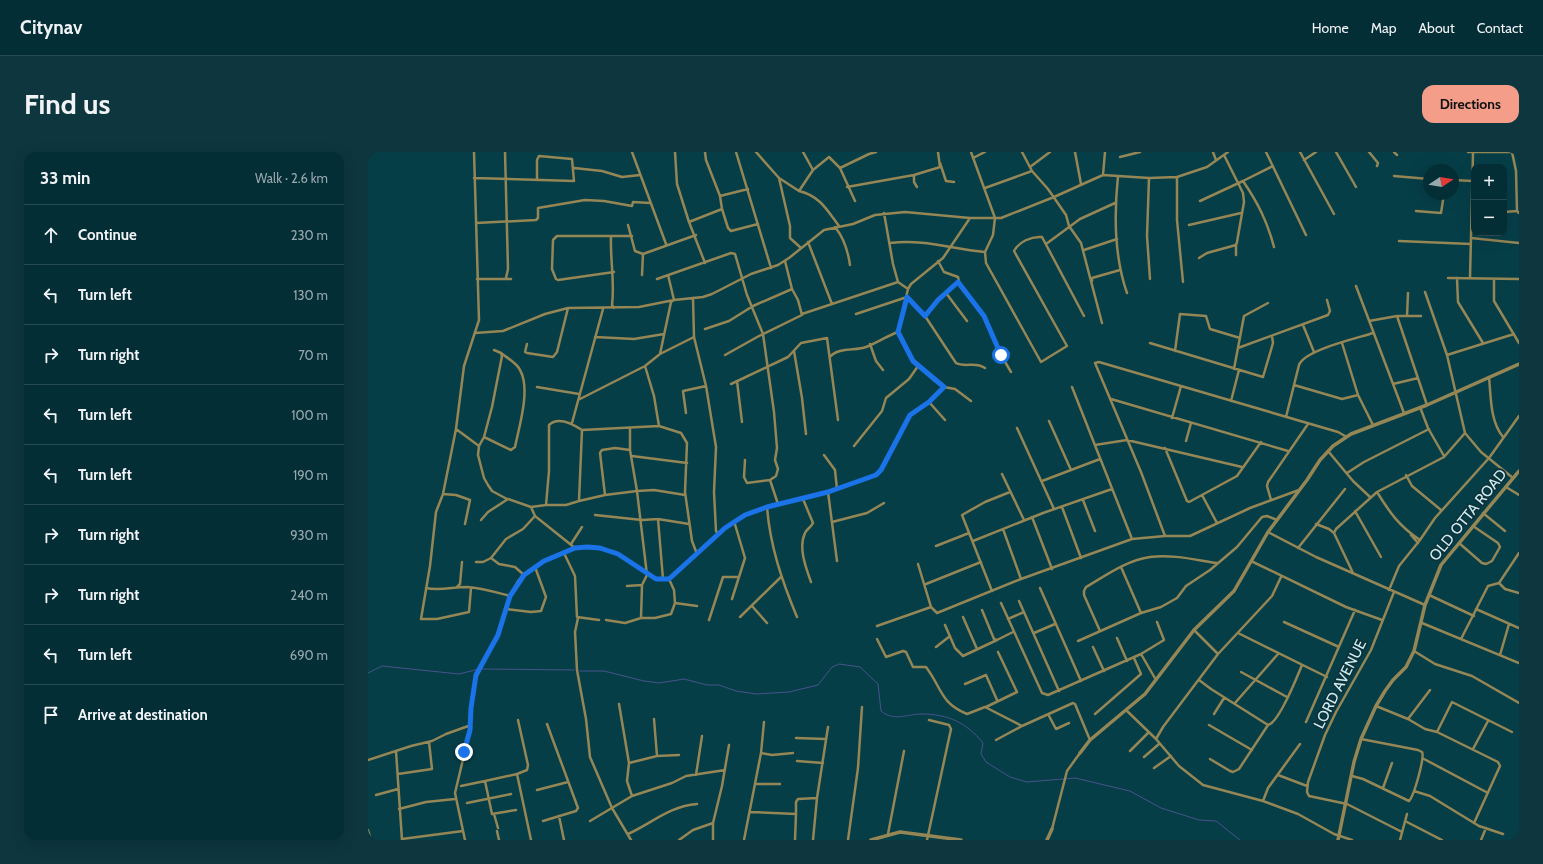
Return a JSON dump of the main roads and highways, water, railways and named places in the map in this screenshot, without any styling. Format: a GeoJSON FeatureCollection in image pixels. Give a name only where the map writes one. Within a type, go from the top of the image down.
{"type":"FeatureCollection","features":[{"type":"Feature","properties":{"kind":"waterway"},"geometry":{"type":"LineString","coordinates":[[580,671],[604,671],[644,681],[659,683],[684,679],[707,685],[719,685],[736,691],[756,694],[789,692],[818,685],[832,667],[839,664],[860,667],[878,684],[881,711],[896,717],[916,714],[931,714],[949,718],[964,725],[983,743],[981,754],[986,762],[1010,777],[1027,782],[1075,778],[1130,791],[1161,808],[1199,820],[1216,821],[1240,840]]}},
{"type":"Feature","properties":{"kind":"waterway"},"geometry":{"type":"LineString","coordinates":[[368,673],[382,666],[459,674],[479,669]]}},
{"type":"Feature","properties":{"kind":"waterway"},"geometry":{"type":"LineString","coordinates":[[482,669],[574,670]]}}]}
